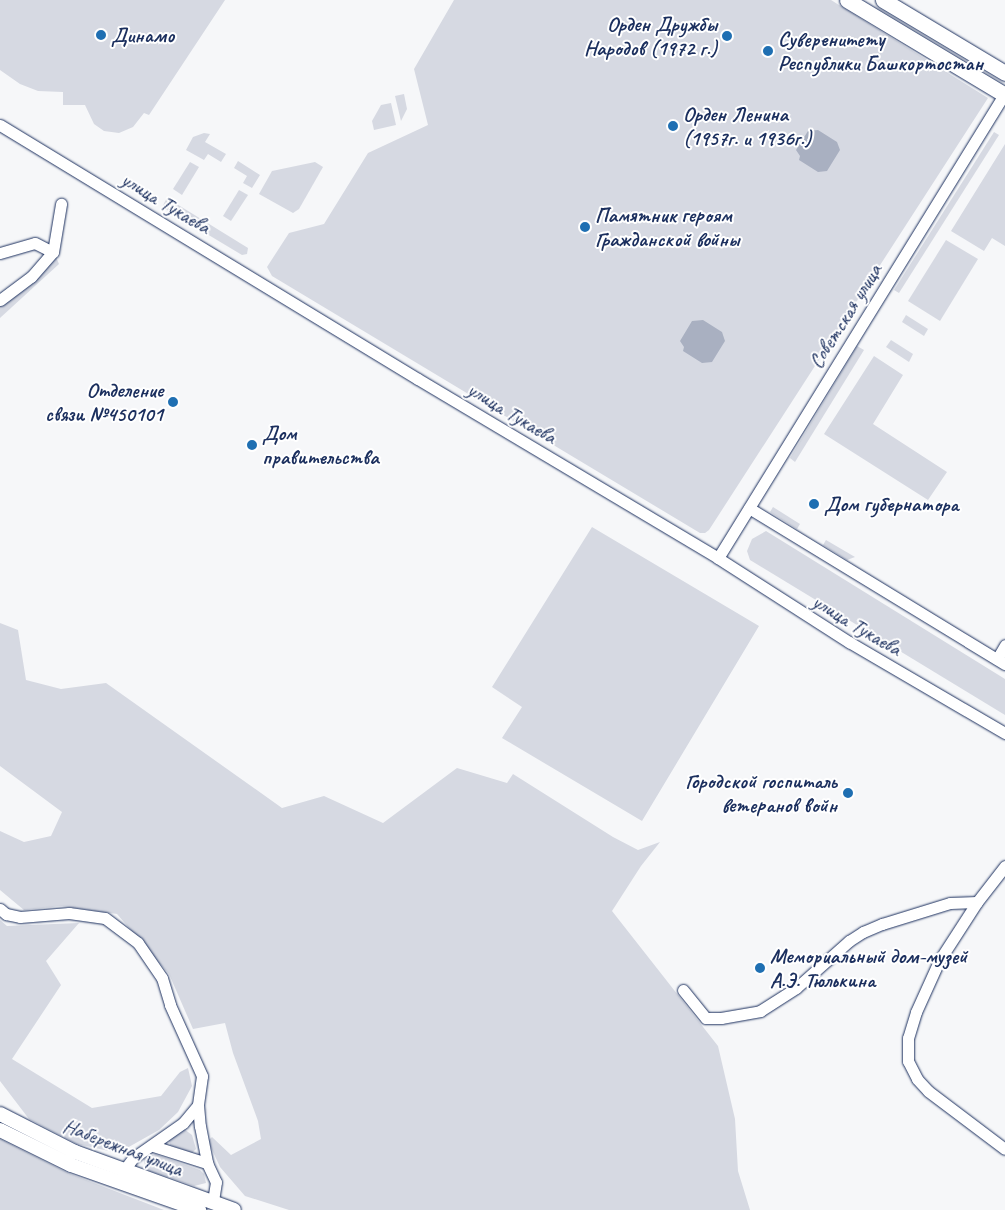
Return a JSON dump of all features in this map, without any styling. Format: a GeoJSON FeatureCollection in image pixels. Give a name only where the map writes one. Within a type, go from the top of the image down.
{"type":"FeatureCollection","features":[{"type":"Feature","properties":{"kind":"main road"},"geometry":{"type":"LineString","coordinates":[[847,0],[1005,94]]}},
{"type":"Feature","properties":{"kind":"main road"},"geometry":{"type":"LineString","coordinates":[[883,0],[1005,73]]}},
{"type":"Feature","properties":{"kind":"street","name":"Советская улица"},"geometry":{"type":"LineString","coordinates":[[718,558],[1005,94]]}},
{"type":"Feature","properties":{"kind":"street","name":"улица Тукаева"},"geometry":{"type":"LineString","coordinates":[[0,124],[418,379],[718,558],[849,642],[1005,734]]}},
{"type":"Feature","properties":{"kind":"street"},"geometry":{"type":"LineString","coordinates":[[0,300],[31,277],[53,252],[61,204]]}},
{"type":"Feature","properties":{"kind":"street"},"geometry":{"type":"LineString","coordinates":[[0,253],[34,243],[53,252]]}},
{"type":"Feature","properties":{"kind":"street","name":"улица Тукаева"},"geometry":{"type":"LineString","coordinates":[[749,508],[1001,661]]}},
{"type":"Feature","properties":{"kind":"street"},"geometry":{"type":"LineString","coordinates":[[1001,661],[1005,645]]}},
{"type":"Feature","properties":{"kind":"street"},"geometry":{"type":"LineString","coordinates":[[1005,866],[977,902],[939,961],[916,1012],[908,1038],[908,1062],[917,1079],[928,1091],[1005,1149]]}},
{"type":"Feature","properties":{"kind":"street"},"geometry":{"type":"LineString","coordinates":[[683,990],[706,1018],[722,1018],[760,1011],[796,988],[849,941],[863,932],[882,924],[950,903],[977,902]]}},
{"type":"Feature","properties":{"kind":"street"},"geometry":{"type":"LineString","coordinates":[[0,909],[6,914],[20,917],[69,913],[105,918],[138,943],[162,978],[170,1006],[202,1076],[198,1105],[207,1163],[216,1182],[213,1202]]}},
{"type":"Feature","properties":{"kind":"street"},"geometry":{"type":"LineString","coordinates":[[124,1170],[133,1158],[153,1146],[183,1123],[198,1105]]}},
{"type":"Feature","properties":{"kind":"street","name":"Набережная улица"},"geometry":{"type":"LineString","coordinates":[[0,1114],[60,1145],[234,1210]]}},
{"type":"Feature","properties":{"kind":"street","name":"Набережная улица"},"geometry":{"type":"LineString","coordinates":[[0,1130],[71,1165],[200,1210]]}},
{"type":"Feature","properties":{"kind":"street"},"geometry":{"type":"LineString","coordinates":[[153,1146],[207,1163]]}},
{"type":"Feature","properties":{"kind":"shaded area","name":"Динамо"},"geometry":{"type":"Polygon","coordinates":[[[0,0],[225,0],[149,115],[144,113],[133,127],[119,133],[104,131],[94,124],[85,105],[63,105],[63,92],[38,91],[20,84],[0,70],[0,0]]]}},
{"type":"Feature","properties":{"kind":"shaded area"},"geometry":{"type":"Polygon","coordinates":[[[454,0],[831,0],[988,98],[709,530],[705,533],[700,533],[272,276],[267,267],[289,233],[324,224],[368,153],[428,125],[414,69],[454,0]]]}},
{"type":"Feature","properties":{"kind":"shaded area"},"geometry":{"type":"Polygon","coordinates":[[[404,94],[407,109],[401,121],[395,96],[404,94]]]}},
{"type":"Feature","properties":{"kind":"shaded area"},"geometry":{"type":"Polygon","coordinates":[[[391,103],[396,125],[374,130],[372,121],[381,105],[391,103]]]}},
{"type":"Feature","properties":{"kind":"shaded area"},"geometry":{"type":"Polygon","coordinates":[[[994,132],[999,135],[899,293],[894,290],[994,132]]]}},
{"type":"Feature","properties":{"kind":"shaded area"},"geometry":{"type":"Polygon","coordinates":[[[204,133],[210,134],[205,142],[226,154],[221,162],[208,154],[204,160],[186,150],[193,137],[204,133]]]}},
{"type":"Feature","properties":{"kind":"shaded area"},"geometry":{"type":"Polygon","coordinates":[[[1005,144],[1005,246],[992,238],[984,251],[951,231],[1005,144]]]}},
{"type":"Feature","properties":{"kind":"shaded area"},"geometry":{"type":"Polygon","coordinates":[[[238,161],[260,175],[252,188],[243,183],[247,176],[234,168],[238,161]]]}},
{"type":"Feature","properties":{"kind":"shaded area"},"geometry":{"type":"Polygon","coordinates":[[[190,162],[199,167],[182,195],[173,189],[190,162]]]}},
{"type":"Feature","properties":{"kind":"shaded area"},"geometry":{"type":"Polygon","coordinates":[[[315,162],[323,167],[299,209],[293,213],[259,194],[272,171],[315,162]]]}},
{"type":"Feature","properties":{"kind":"shaded area"},"geometry":{"type":"Polygon","coordinates":[[[239,190],[248,195],[231,221],[223,216],[239,190]]]}},
{"type":"Feature","properties":{"kind":"shaded area"},"geometry":{"type":"Polygon","coordinates":[[[167,198],[248,248],[247,254],[242,255],[162,207],[167,198]]]}},
{"type":"Feature","properties":{"kind":"shaded area"},"geometry":{"type":"Polygon","coordinates":[[[946,240],[978,259],[940,321],[908,301],[946,240]]]}},
{"type":"Feature","properties":{"kind":"shaded area"},"geometry":{"type":"Polygon","coordinates":[[[54,252],[59,264],[0,318],[0,297],[54,252]]]}},
{"type":"Feature","properties":{"kind":"shaded area"},"geometry":{"type":"Polygon","coordinates":[[[906,315],[928,329],[924,336],[902,322],[906,315]]]}},
{"type":"Feature","properties":{"kind":"shaded area"},"geometry":{"type":"Polygon","coordinates":[[[891,340],[913,354],[909,362],[886,347],[891,340]]]}},
{"type":"Feature","properties":{"kind":"shaded area"},"geometry":{"type":"Polygon","coordinates":[[[857,346],[864,350],[795,462],[790,458],[857,346]]]}},
{"type":"Feature","properties":{"kind":"shaded area"},"geometry":{"type":"Polygon","coordinates":[[[874,356],[903,375],[873,424],[947,472],[928,500],[824,434],[874,356]]]}},
{"type":"Feature","properties":{"kind":"shaded area"},"geometry":{"type":"Polygon","coordinates":[[[773,507],[800,524],[797,529],[770,512],[773,507]]]}},
{"type":"Feature","properties":{"kind":"shaded area"},"geometry":{"type":"Polygon","coordinates":[[[592,527],[759,626],[642,821],[502,738],[522,707],[492,687],[592,527]]]}},
{"type":"Feature","properties":{"kind":"shaded area"},"geometry":{"type":"Polygon","coordinates":[[[766,531],[1005,679],[1005,715],[750,560],[747,551],[752,539],[766,531]]]}},
{"type":"Feature","properties":{"kind":"shaded area"},"geometry":{"type":"Polygon","coordinates":[[[826,540],[855,557],[847,560],[823,545],[826,540]]]}},
{"type":"Feature","properties":{"kind":"shaded area"},"geometry":{"type":"Polygon","coordinates":[[[0,623],[18,630],[26,680],[61,689],[106,683],[282,808],[324,796],[383,823],[457,768],[507,783],[513,774],[613,837],[638,850],[660,842],[641,866],[612,911],[718,1046],[735,1119],[738,1171],[750,1210],[289,1210],[245,1196],[220,1167],[208,1141],[212,1137],[231,1155],[261,1139],[258,1121],[233,1053],[225,1023],[193,1029],[169,974],[117,914],[62,906],[24,910],[0,890],[0,831],[24,842],[51,836],[62,812],[0,766],[0,623]]]}},
{"type":"Feature","properties":{"kind":"shaded area"},"geometry":{"type":"Polygon","coordinates":[[[0,920],[7,926],[79,923],[46,961],[61,985],[12,1059],[92,1108],[161,1096],[180,1072],[188,1068],[192,1086],[178,1112],[159,1130],[118,1153],[77,1144],[29,1119],[0,1081],[0,920]]]}},
{"type":"Feature","properties":{"kind":"shaded area"},"geometry":{"type":"Polygon","coordinates":[[[184,1129],[192,1135],[196,1149],[192,1153],[170,1145],[169,1140],[184,1129]]]}},
{"type":"Feature","properties":{"kind":"shaded area"},"geometry":{"type":"Polygon","coordinates":[[[0,1139],[68,1173],[164,1210],[0,1210],[0,1139]]]}},
{"type":"Feature","properties":{"kind":"shaded area"},"geometry":{"type":"Polygon","coordinates":[[[155,1154],[200,1170],[204,1174],[206,1183],[194,1186],[150,1171],[145,1168],[144,1159],[155,1154]]]}},
{"type":"Feature","properties":{"kind":"water"},"geometry":{"type":"Polygon","coordinates":[[[818,130],[837,142],[840,150],[827,171],[818,172],[799,160],[800,156],[796,150],[808,131],[818,130]]]}},
{"type":"Feature","properties":{"kind":"water"},"geometry":{"type":"Polygon","coordinates":[[[703,320],[722,332],[725,341],[712,362],[702,363],[683,351],[684,347],[680,341],[692,321],[703,320]]]}},
{"type":"Feature","properties":{"kind":"place","name":"Динамо"},"geometry":{"type":"Point","coordinates":[101,35]}},
{"type":"Feature","properties":{"kind":"place","name":"Орден Дружбы Народов (1972 г.)"},"geometry":{"type":"Point","coordinates":[727,36]}},
{"type":"Feature","properties":{"kind":"place","name":"Суверенитету Республики Башкортостан"},"geometry":{"type":"Point","coordinates":[768,51]}},
{"type":"Feature","properties":{"kind":"place","name":"Орден Ленина (1957г. и 1936г.)"},"geometry":{"type":"Point","coordinates":[673,126]}},
{"type":"Feature","properties":{"kind":"place","name":"Памятник героям Гражданской войны"},"geometry":{"type":"Point","coordinates":[585,227]}},
{"type":"Feature","properties":{"kind":"place","name":"Отделение связи №450101"},"geometry":{"type":"Point","coordinates":[173,402]}},
{"type":"Feature","properties":{"kind":"place","name":"Дом правительства"},"geometry":{"type":"Point","coordinates":[252,445]}},
{"type":"Feature","properties":{"kind":"place","name":"Дом губернатора"},"geometry":{"type":"Point","coordinates":[814,504]}},
{"type":"Feature","properties":{"kind":"place","name":"Городской госпиталь ветеранов войн"},"geometry":{"type":"Point","coordinates":[848,793]}},
{"type":"Feature","properties":{"kind":"place","name":"Мемориальный дом-музей А.Э. Тюлькина"},"geometry":{"type":"Point","coordinates":[760,968]}}]}
